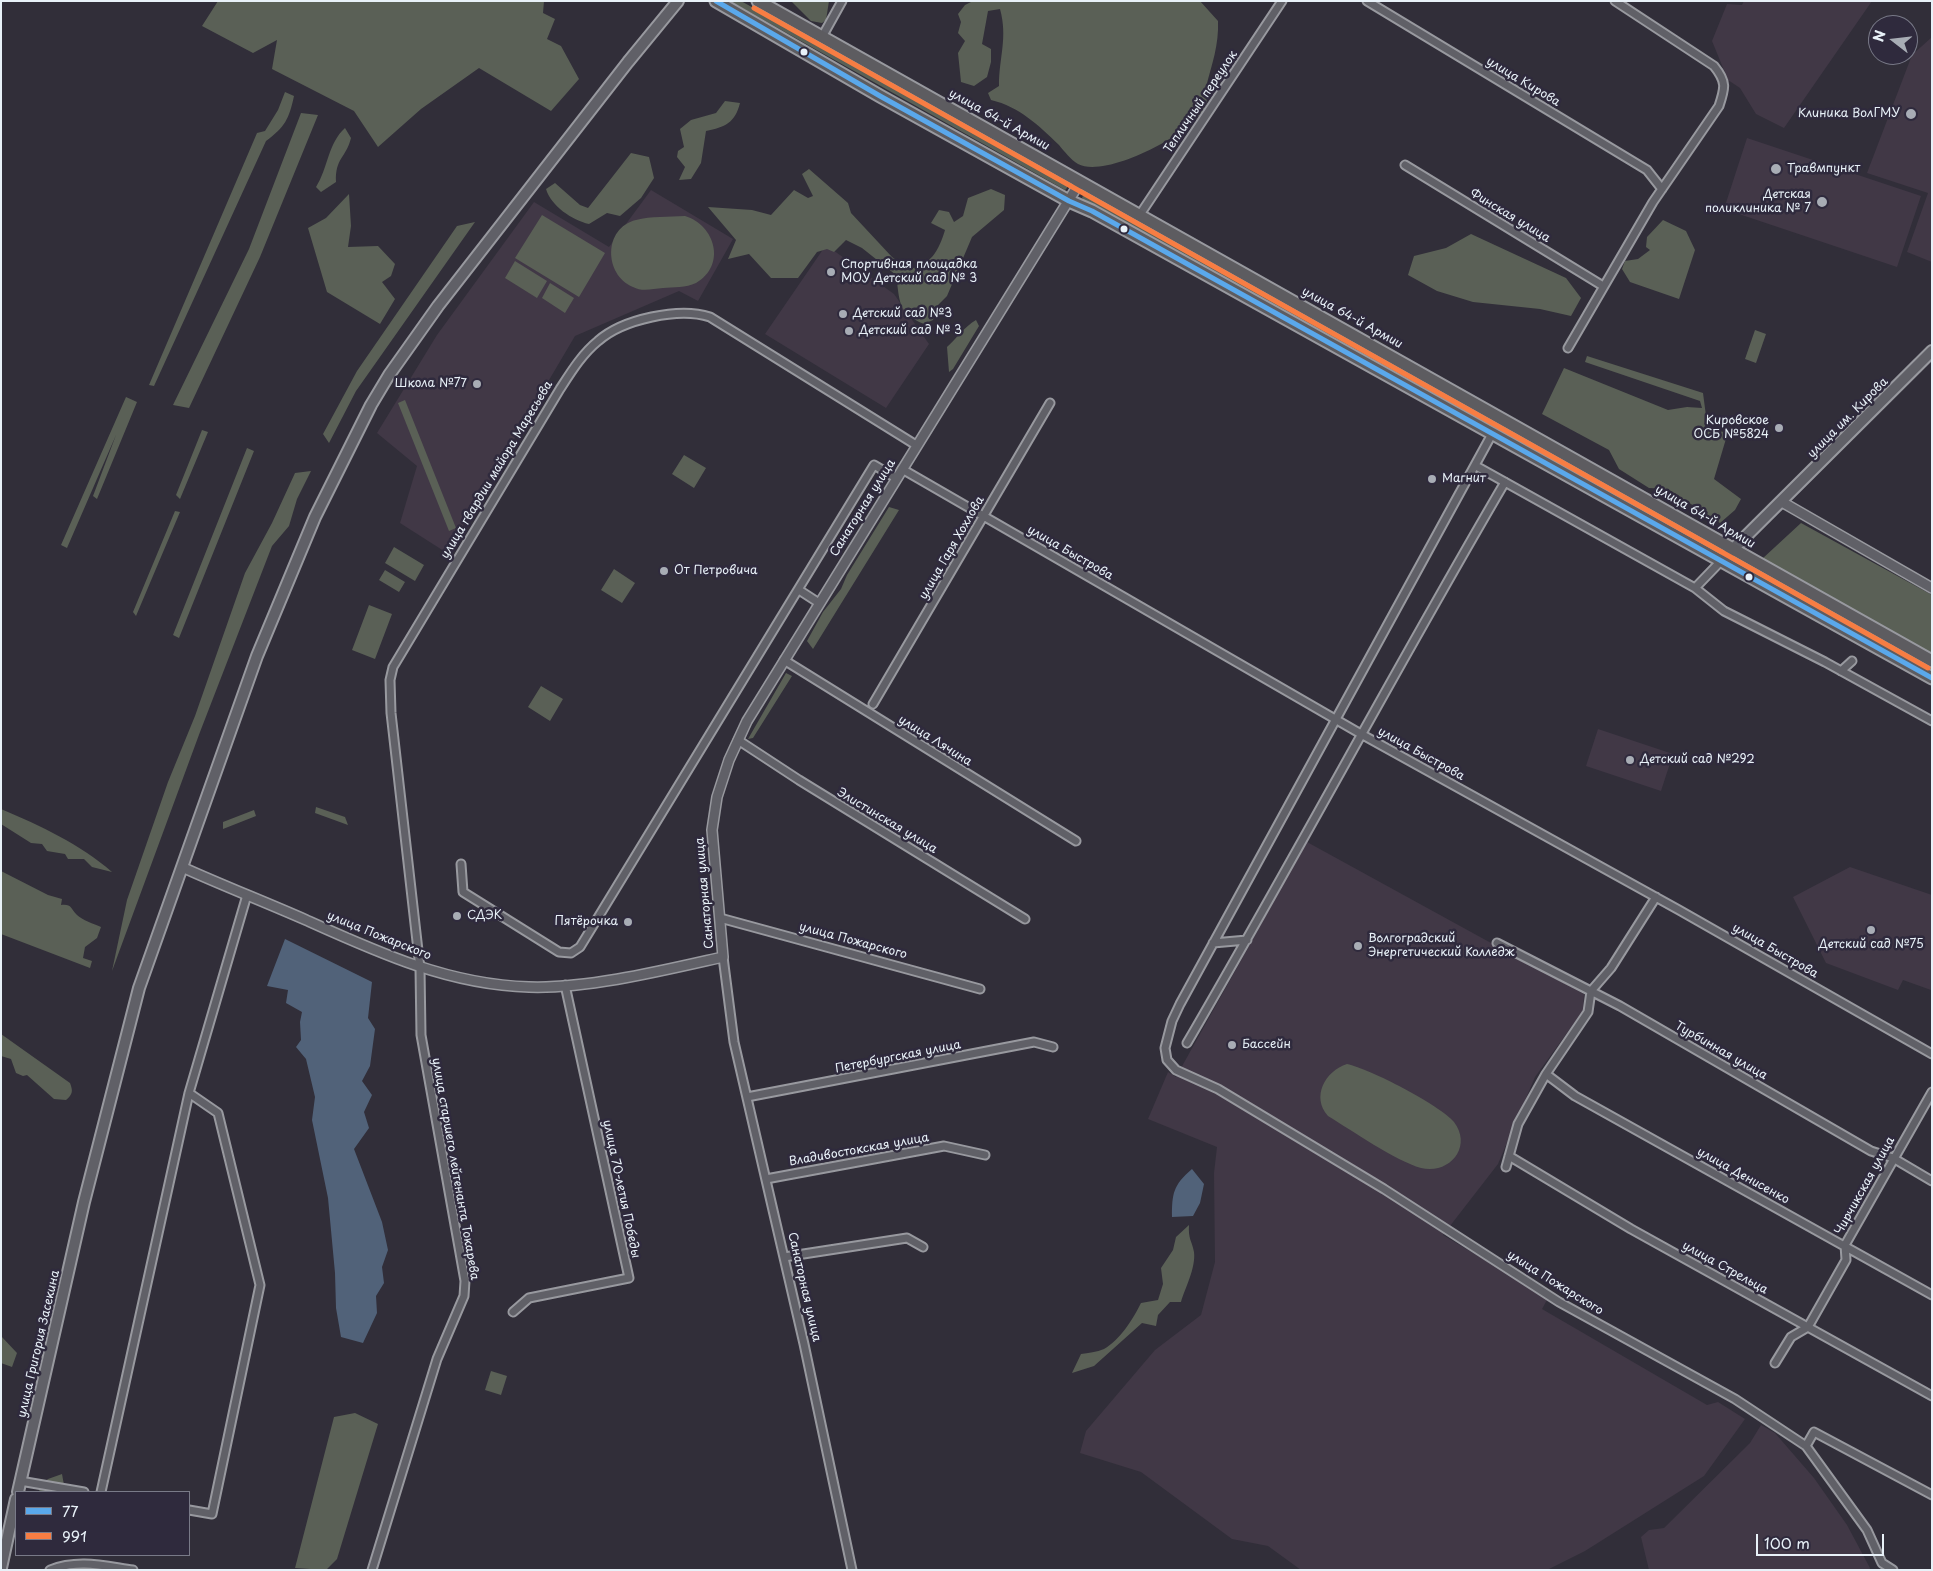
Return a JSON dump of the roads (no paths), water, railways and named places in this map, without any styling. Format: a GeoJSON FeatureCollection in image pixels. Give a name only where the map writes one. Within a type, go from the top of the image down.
{"type":"FeatureCollection","features":[{"type":"Feature","properties":{"kind":"highway"},"geometry":{"type":"LineString","coordinates":[[716,1],[880,96],[1069,201],[1092,211],[1932,678]]}},
{"type":"Feature","properties":{"kind":"highway","name":"улица 64-й Армии"},"geometry":{"type":"LineString","coordinates":[[758,1],[1932,661]]}},
{"type":"Feature","properties":{"kind":"main road","name":"улица Григория Засекина"},"geometry":{"type":"LineString","coordinates":[[18,1491],[84,1202],[139,988],[184,868],[257,656],[315,517],[371,405],[438,306],[628,62],[678,1]]}},
{"type":"Feature","properties":{"kind":"main road","name":"улица им. Кирова"},"geometry":{"type":"LineString","coordinates":[[1721,561],[1932,351]]}},
{"type":"Feature","properties":{"kind":"main road"},"geometry":{"type":"LineString","coordinates":[[1,1568],[15,1504]]}},
{"type":"Feature","properties":{"kind":"street"},"geometry":{"type":"LineString","coordinates":[[822,37],[842,1]]}},
{"type":"Feature","properties":{"kind":"street","name":"Тепличный переулок"},"geometry":{"type":"LineString","coordinates":[[1139,216],[1282,1]]}},
{"type":"Feature","properties":{"kind":"street","name":"улица Кирова"},"geometry":{"type":"LineString","coordinates":[[1367,1],[1647,170],[1662,190]]}},
{"type":"Feature","properties":{"kind":"street"},"geometry":{"type":"LineString","coordinates":[[1568,348],[1603,286],[1662,190],[1719,106],[1724,89],[1723,76],[1714,66],[1615,1]]}},
{"type":"Feature","properties":{"kind":"street","name":"Финская улица"},"geometry":{"type":"LineString","coordinates":[[1405,165],[1603,286]]}},
{"type":"Feature","properties":{"kind":"street","name":"Санаторная улица"},"geometry":{"type":"LineString","coordinates":[[852,1570],[784,1257],[730,1021],[712,830],[717,797],[747,721],[1080,182]]}},
{"type":"Feature","properties":{"kind":"street","name":"улица гвардии майора Маресьева"},"geometry":{"type":"LineString","coordinates":[[420,968],[391,713],[391,673],[410,637],[514,464],[586,353],[604,336],[654,316],[682,312],[704,315],[720,322],[916,445]]}},
{"type":"Feature","properties":{"kind":"street","name":"улица Гаря Хохлова"},"geometry":{"type":"LineString","coordinates":[[873,704],[1050,403]]}},
{"type":"Feature","properties":{"kind":"street"},"geometry":{"type":"LineString","coordinates":[[1213,943],[1334,719],[1476,466],[1492,434]]}},
{"type":"Feature","properties":{"kind":"street"},"geometry":{"type":"LineString","coordinates":[[461,864],[463,892],[559,952],[576,951],[874,465],[896,478]]}},
{"type":"Feature","properties":{"kind":"street"},"geometry":{"type":"LineString","coordinates":[[1476,466],[1695,588],[1724,611],[1841,671],[1932,721]]}},
{"type":"Feature","properties":{"kind":"street","name":"улица Быстрова"},"geometry":{"type":"LineString","coordinates":[[902,469],[1334,719],[1656,897],[1932,1054]]}},
{"type":"Feature","properties":{"kind":"street"},"geometry":{"type":"LineString","coordinates":[[1186,1044],[1247,940],[1361,734],[1505,482]]}},
{"type":"Feature","properties":{"kind":"street"},"geometry":{"type":"LineString","coordinates":[[1782,502],[1932,588]]}},
{"type":"Feature","properties":{"kind":"street"},"geometry":{"type":"LineString","coordinates":[[1695,588],[1721,561]]}},
{"type":"Feature","properties":{"kind":"street"},"geometry":{"type":"LineString","coordinates":[[799,590],[819,603]]}},
{"type":"Feature","properties":{"kind":"street","name":"улица Лячина"},"geometry":{"type":"LineString","coordinates":[[784,660],[1076,840]]}},
{"type":"Feature","properties":{"kind":"street"},"geometry":{"type":"LineString","coordinates":[[1841,671],[1852,660]]}},
{"type":"Feature","properties":{"kind":"street","name":"Элистинская улица"},"geometry":{"type":"LineString","coordinates":[[738,740],[799,780],[1025,919]]}},
{"type":"Feature","properties":{"kind":"street","name":"улица Пожарского"},"geometry":{"type":"LineString","coordinates":[[184,868],[420,968],[493,985],[530,987],[565,985],[723,957]]}},
{"type":"Feature","properties":{"kind":"street"},"geometry":{"type":"LineString","coordinates":[[101,1491],[188,1093],[248,895]]}},
{"type":"Feature","properties":{"kind":"street"},"geometry":{"type":"LineString","coordinates":[[1506,1167],[1518,1124],[1546,1074],[1588,1012],[1591,991],[1611,968],[1656,897]]}},
{"type":"Feature","properties":{"kind":"street","name":"улица Пожарского"},"geometry":{"type":"LineString","coordinates":[[720,918],[980,989]]}},
{"type":"Feature","properties":{"kind":"street"},"geometry":{"type":"LineString","coordinates":[[1213,943],[1247,940]]}},
{"type":"Feature","properties":{"kind":"street","name":"улица Пожарского"},"geometry":{"type":"LineString","coordinates":[[1213,943],[1172,1021],[1165,1048],[1167,1060],[1176,1070],[1218,1089],[1384,1189],[1560,1302],[1735,1399],[1806,1446]]}},
{"type":"Feature","properties":{"kind":"street","name":"Турбинная улица"},"geometry":{"type":"LineString","coordinates":[[1497,943],[1591,991],[1871,1151],[1893,1158],[1932,1181]]}},
{"type":"Feature","properties":{"kind":"street","name":"улица старшего лейтенанта Токарева"},"geometry":{"type":"LineString","coordinates":[[372,1570],[437,1359],[464,1296],[462,1258],[421,1035],[420,968]]}},
{"type":"Feature","properties":{"kind":"street","name":"улица 70-летия Победы"},"geometry":{"type":"LineString","coordinates":[[513,1312],[529,1298],[629,1278],[565,985]]}},
{"type":"Feature","properties":{"kind":"street","name":"Петербургская улица"},"geometry":{"type":"LineString","coordinates":[[747,1097],[1034,1042],[1053,1047]]}},
{"type":"Feature","properties":{"kind":"street","name":"улица Денисенко"},"geometry":{"type":"LineString","coordinates":[[1546,1074],[1575,1096],[1932,1295]]}},
{"type":"Feature","properties":{"kind":"street","name":"Чирчикская улица"},"geometry":{"type":"LineString","coordinates":[[1775,1363],[1792,1337],[1808,1327],[1846,1260],[1845,1245],[1932,1092]]}},
{"type":"Feature","properties":{"kind":"street"},"geometry":{"type":"LineString","coordinates":[[188,1093],[218,1114],[260,1285],[212,1514],[190,1510]]}},
{"type":"Feature","properties":{"kind":"street","name":"Владивостокская улица"},"geometry":{"type":"LineString","coordinates":[[766,1179],[944,1146],[985,1155]]}},
{"type":"Feature","properties":{"kind":"street","name":"улица Стрельца"},"geometry":{"type":"LineString","coordinates":[[1510,1156],[1630,1229],[1932,1396]]}},
{"type":"Feature","properties":{"kind":"street"},"geometry":{"type":"LineString","coordinates":[[784,1257],[907,1238],[923,1247]]}},
{"type":"Feature","properties":{"kind":"street"},"geometry":{"type":"LineString","coordinates":[[1893,1570],[1882,1563],[1867,1530],[1806,1446],[1814,1432],[1932,1495]]}},
{"type":"Feature","properties":{"kind":"street"},"geometry":{"type":"LineString","coordinates":[[20,1481],[78,1491]]}},
{"type":"Feature","properties":{"kind":"street"},"geometry":{"type":"LineString","coordinates":[[50,1570],[81,1563],[133,1570]]}},
{"type":"Feature","properties":{"kind":"water"},"geometry":{"type":"Polygon","coordinates":[[[285,939],[372,982],[368,1018],[375,1029],[370,1066],[362,1081],[372,1095],[364,1112],[369,1128],[354,1149],[382,1222],[388,1250],[382,1267],[384,1283],[376,1296],[377,1313],[363,1343],[341,1337],[336,1308],[335,1273],[328,1198],[312,1120],[315,1097],[306,1059],[296,1047],[301,1040],[300,1022],[302,1012],[286,1003],[288,990],[267,986],[285,939]]]}},
{"type":"Feature","properties":{"kind":"water"},"geometry":{"type":"Polygon","coordinates":[[[1192,1169],[1204,1184],[1200,1203],[1193,1216],[1172,1217],[1172,1202],[1177,1185],[1192,1169]]]}},
{"type":"Feature","properties":{"kind":"place","name":"Клиника ВолГМУ"},"geometry":{"type":"Point","coordinates":[1911,114]}},
{"type":"Feature","properties":{"kind":"place","name":"Травмпункт"},"geometry":{"type":"Point","coordinates":[1776,169]}},
{"type":"Feature","properties":{"kind":"place","name":"Детская поликлиника № 7"},"geometry":{"type":"Point","coordinates":[1822,202]}},
{"type":"Feature","properties":{"kind":"place","name":"Спортивная площадка МОУ Детский сад № 3"},"geometry":{"type":"Point","coordinates":[831,272]}},
{"type":"Feature","properties":{"kind":"place","name":"Детский сад №3"},"geometry":{"type":"Point","coordinates":[843,314]}},
{"type":"Feature","properties":{"kind":"place","name":"Детский сад № 3"},"geometry":{"type":"Point","coordinates":[849,331]}},
{"type":"Feature","properties":{"kind":"place","name":"Школа №77"},"geometry":{"type":"Point","coordinates":[477,384]}},
{"type":"Feature","properties":{"kind":"place","name":"Кировское ОСБ №5824"},"geometry":{"type":"Point","coordinates":[1779,428]}},
{"type":"Feature","properties":{"kind":"place","name":"Магнит"},"geometry":{"type":"Point","coordinates":[1432,479]}},
{"type":"Feature","properties":{"kind":"place","name":"От Петровича"},"geometry":{"type":"Point","coordinates":[664,571]}},
{"type":"Feature","properties":{"kind":"place","name":"Детский сад №292"},"geometry":{"type":"Point","coordinates":[1630,760]}},
{"type":"Feature","properties":{"kind":"place","name":"СДЭК"},"geometry":{"type":"Point","coordinates":[457,916]}},
{"type":"Feature","properties":{"kind":"place","name":"Пятёрочка"},"geometry":{"type":"Point","coordinates":[628,922]}},
{"type":"Feature","properties":{"kind":"place","name":"Детский сад №75"},"geometry":{"type":"Point","coordinates":[1871,930]}},
{"type":"Feature","properties":{"kind":"place","name":"Волгоградский Энергетический Колледж"},"geometry":{"type":"Point","coordinates":[1358,946]}},
{"type":"Feature","properties":{"kind":"place","name":"Бассейн"},"geometry":{"type":"Point","coordinates":[1232,1045]}}]}
